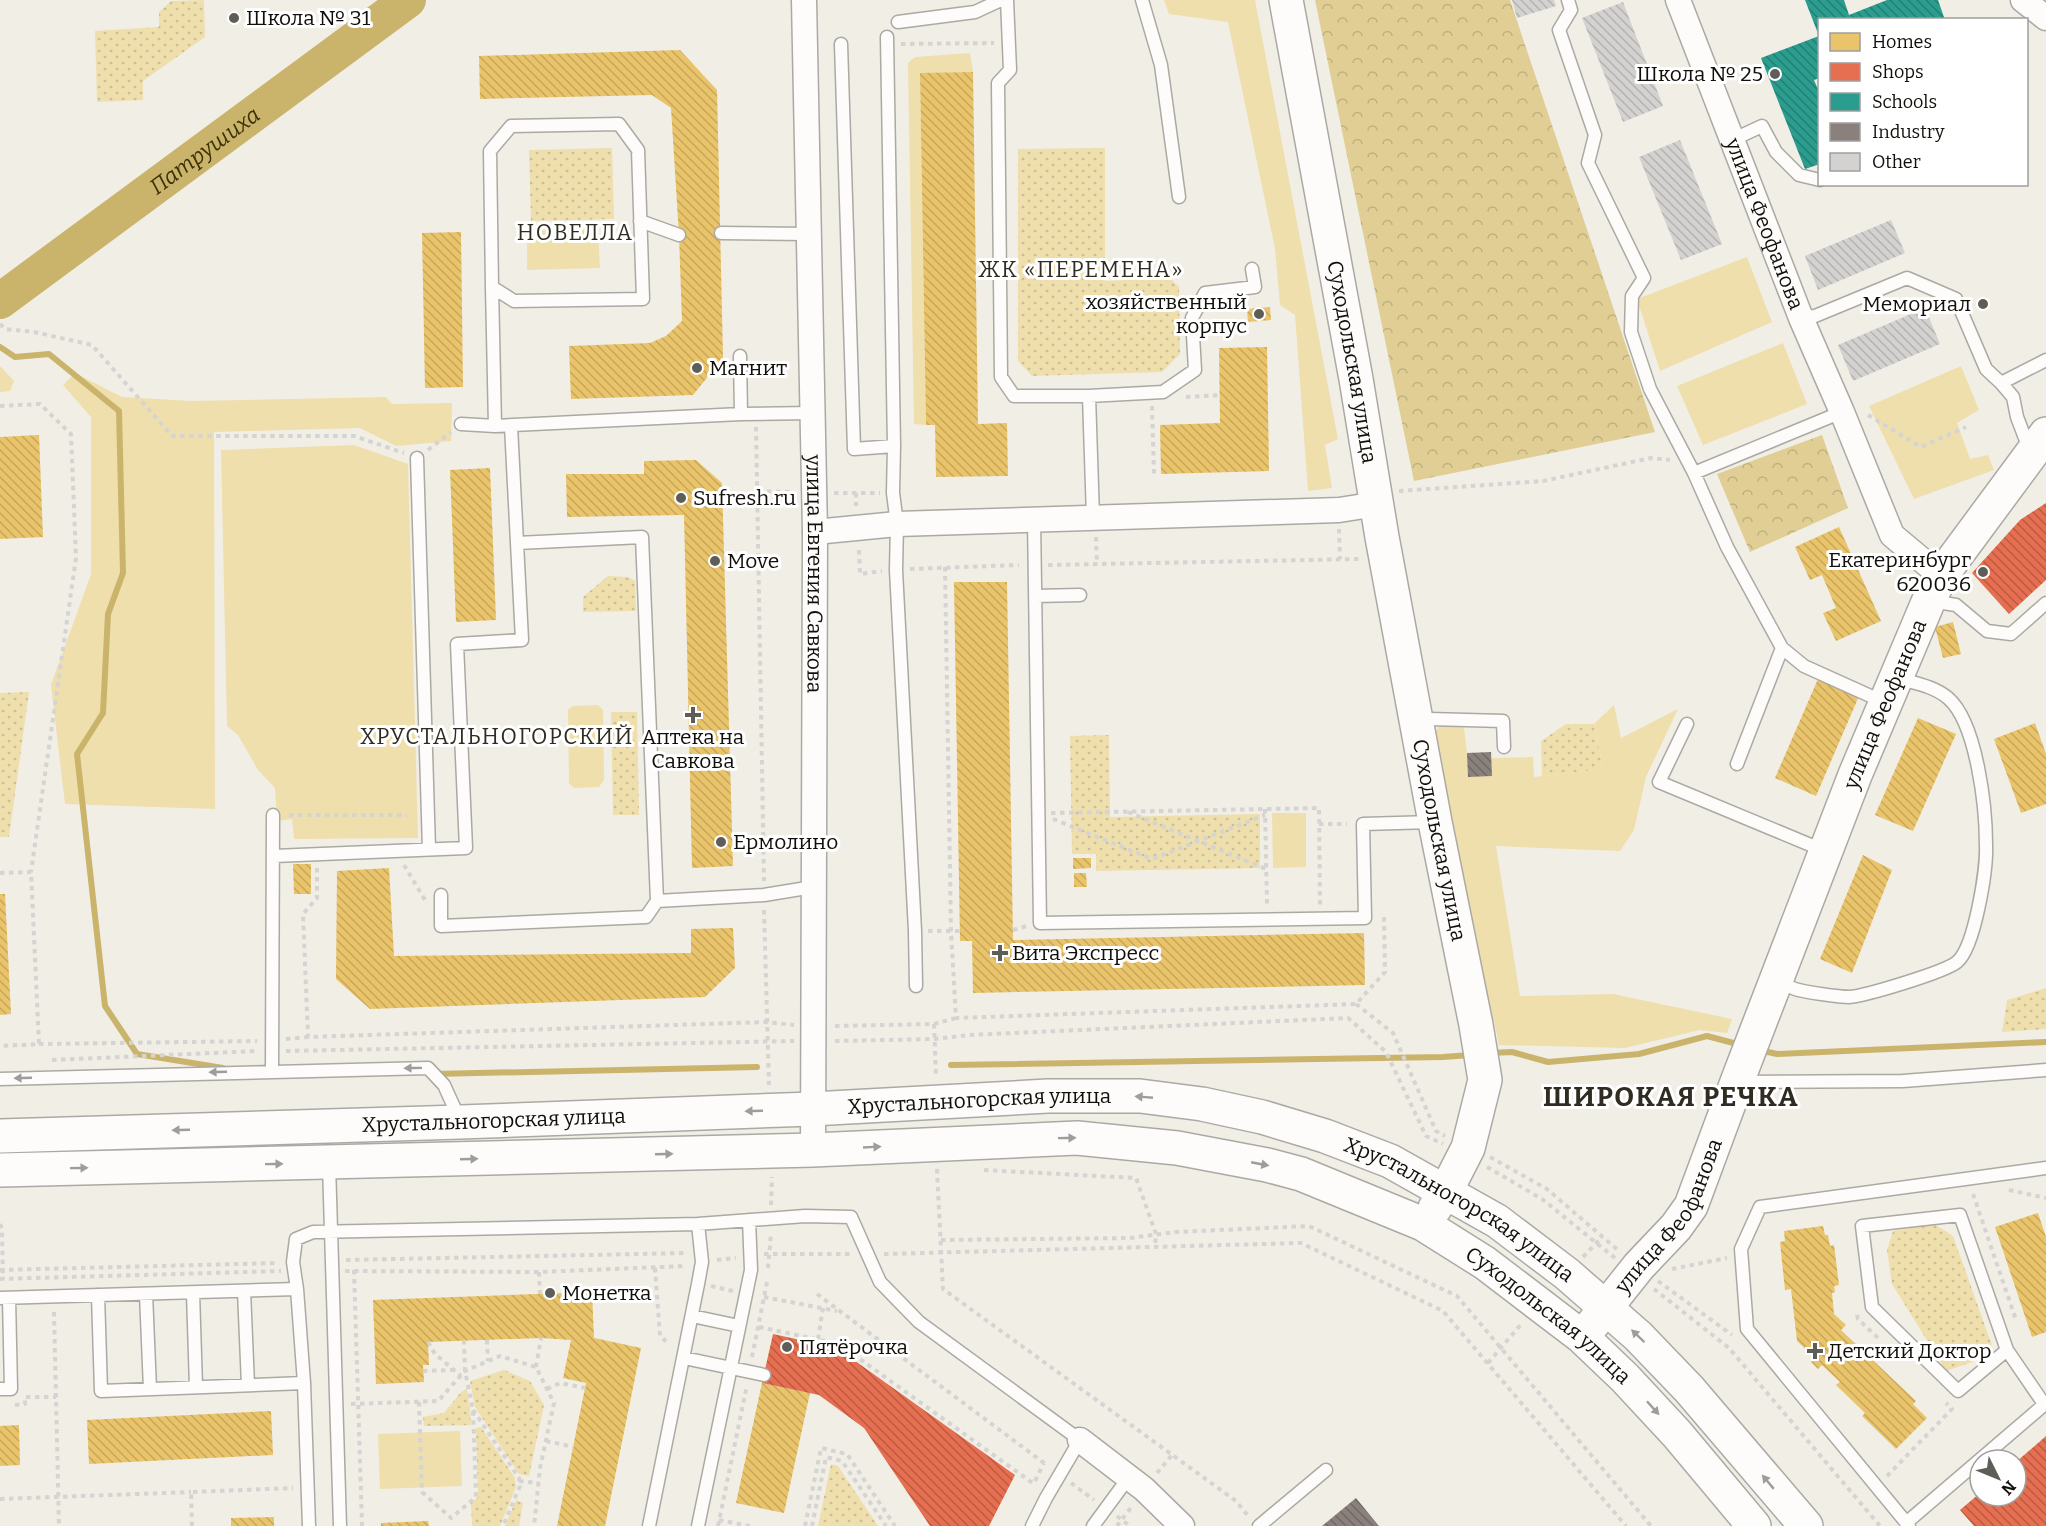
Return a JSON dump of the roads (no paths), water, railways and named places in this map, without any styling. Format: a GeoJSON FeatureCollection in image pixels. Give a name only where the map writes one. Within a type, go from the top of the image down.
{"type":"FeatureCollection","features":[{"type":"Feature","properties":{"kind":"street","name":"Суходольская улица"},"geometry":{"type":"LineString","coordinates":[[1286,0],[1435,822],[1485,1080],[1468,1148],[1446,1191],[1423,1224],[1485,1263],[1582,1337],[1625,1378],[1677,1434],[1754,1526]]}},
{"type":"Feature","properties":{"kind":"street","name":"улица Феофанова"},"geometry":{"type":"LineString","coordinates":[[1582,1337],[1607,1309],[1639,1266],[1676,1227],[1691,1206],[1855,775],[1935,588],[1892,535],[1801,318],[1678,0]]}},
{"type":"Feature","properties":{"kind":"street"},"geometry":{"type":"LineString","coordinates":[[2023,0],[2046,18]]}},
{"type":"Feature","properties":{"kind":"street","name":"улица Евгения Савкова"},"geometry":{"type":"LineString","coordinates":[[804,1],[815,532],[813,1150]]}},
{"type":"Feature","properties":{"kind":"street"},"geometry":{"type":"LineString","coordinates":[[1935,588],[2041,445]]}},
{"type":"Feature","properties":{"kind":"street"},"geometry":{"type":"LineString","coordinates":[[815,532],[897,524],[1339,510],[1376,498]]}},
{"type":"Feature","properties":{"kind":"street","name":"Хрустальногорская улица"},"geometry":{"type":"LineString","coordinates":[[0,1136],[812,1109],[1048,1096],[1129,1096],[1202,1104],[1262,1117],[1325,1136],[1390,1161],[1497,1221],[1567,1274],[1638,1336],[1689,1389],[1806,1526]]}},
{"type":"Feature","properties":{"kind":"street"},"geometry":{"type":"LineString","coordinates":[[225,1129],[216,1136],[212,1144],[214,1151],[227,1165]]}},
{"type":"Feature","properties":{"kind":"street"},"geometry":{"type":"LineString","coordinates":[[35,1169],[49,1158],[51,1151],[48,1140],[40,1134]]}},
{"type":"Feature","properties":{"kind":"street","name":"Хрустальногорская улица"},"geometry":{"type":"LineString","coordinates":[[0,1170],[813,1150],[1077,1138],[1177,1148],[1267,1165],[1301,1174],[1423,1224]]}},
{"type":"Feature","properties":{"kind":"street"},"geometry":{"type":"LineString","coordinates":[[1080,1440],[1130,1477],[1182,1526]]}},
{"type":"Feature","properties":{"kind":"lane"},"geometry":{"type":"LineString","coordinates":[[898,22],[975,12],[1001,0]]}},
{"type":"Feature","properties":{"kind":"lane"},"geometry":{"type":"LineString","coordinates":[[1007,0],[1010,70],[998,83],[1001,377],[1014,396],[1089,396],[1163,392],[1194,370],[1192,318],[1205,293],[1255,287],[1252,269]]}},
{"type":"Feature","properties":{"kind":"lane"},"geometry":{"type":"LineString","coordinates":[[1142,0],[1161,65],[1179,197]]}},
{"type":"Feature","properties":{"kind":"lane"},"geometry":{"type":"LineString","coordinates":[[1568,0],[1572,10],[1559,30],[1595,135],[1588,164],[1644,278],[1632,296],[1631,332],[1650,388],[1691,468],[1727,547],[1782,648],[1803,666],[1892,690],[1926,686],[1948,698],[1960,715],[1971,741],[1980,775],[1987,847],[1977,918],[1969,943],[1957,962],[1914,980],[1849,997],[1796,989],[1771,994]]}},
{"type":"Feature","properties":{"kind":"lane"},"geometry":{"type":"LineString","coordinates":[[893,41],[893,493],[897,524],[896,570],[916,986]]}},
{"type":"Feature","properties":{"kind":"lane"},"geometry":{"type":"LineString","coordinates":[[841,44],[854,449],[894,446]]}},
{"type":"Feature","properties":{"kind":"lane"},"geometry":{"type":"LineString","coordinates":[[492,287],[514,301],[643,299],[638,150],[619,124],[511,126],[490,151],[492,287],[495,426]]}},
{"type":"Feature","properties":{"kind":"lane"},"geometry":{"type":"LineString","coordinates":[[1731,140],[1762,126],[1776,152],[1799,175],[1818,180]]}},
{"type":"Feature","properties":{"kind":"lane"},"geometry":{"type":"LineString","coordinates":[[640,221],[679,235]]}},
{"type":"Feature","properties":{"kind":"lane"},"geometry":{"type":"LineString","coordinates":[[721,233],[808,234]]}},
{"type":"Feature","properties":{"kind":"lane"},"geometry":{"type":"LineString","coordinates":[[1801,318],[1815,316],[1907,278],[1956,299],[1986,369],[2013,397],[2017,417],[2041,445]]}},
{"type":"Feature","properties":{"kind":"lane"},"geometry":{"type":"LineString","coordinates":[[740,356],[741,414]]}},
{"type":"Feature","properties":{"kind":"lane"},"geometry":{"type":"LineString","coordinates":[[2001,383],[2046,360]]}},
{"type":"Feature","properties":{"kind":"lane"},"geometry":{"type":"LineString","coordinates":[[1089,396],[1093,517]]}},
{"type":"Feature","properties":{"kind":"lane"},"geometry":{"type":"LineString","coordinates":[[1691,468],[1842,412]]}},
{"type":"Feature","properties":{"kind":"lane"},"geometry":{"type":"LineString","coordinates":[[461,424],[511,426],[741,414],[811,413]]}},
{"type":"Feature","properties":{"kind":"lane"},"geometry":{"type":"LineString","coordinates":[[274,856],[466,848],[457,644],[522,640],[511,426]]}},
{"type":"Feature","properties":{"kind":"lane"},"geometry":{"type":"LineString","coordinates":[[417,458],[429,849]]}},
{"type":"Feature","properties":{"kind":"lane"},"geometry":{"type":"LineString","coordinates":[[1034,519],[1040,923],[1365,918],[1363,824],[1435,822]]}},
{"type":"Feature","properties":{"kind":"lane"},"geometry":{"type":"LineString","coordinates":[[441,895],[441,926],[646,917],[657,901],[642,537],[517,543]]}},
{"type":"Feature","properties":{"kind":"lane"},"geometry":{"type":"LineString","coordinates":[[1935,588],[1987,631],[2011,634],[2046,603]]}},
{"type":"Feature","properties":{"kind":"lane"},"geometry":{"type":"LineString","coordinates":[[1035,596],[1080,595]]}},
{"type":"Feature","properties":{"kind":"lane"},"geometry":{"type":"LineString","coordinates":[[1737,764],[1782,648]]}},
{"type":"Feature","properties":{"kind":"lane"},"geometry":{"type":"LineString","coordinates":[[1418,721],[1429,719],[1503,721],[1504,747]]}},
{"type":"Feature","properties":{"kind":"lane"},"geometry":{"type":"LineString","coordinates":[[1687,724],[1659,782],[1826,851]]}},
{"type":"Feature","properties":{"kind":"lane"},"geometry":{"type":"LineString","coordinates":[[272,1071],[273,815]]}},
{"type":"Feature","properties":{"kind":"lane"},"geometry":{"type":"LineString","coordinates":[[657,901],[764,895],[813,887]]}},
{"type":"Feature","properties":{"kind":"lane"},"geometry":{"type":"LineString","coordinates":[[0,1079],[428,1068],[444,1085],[460,1122]]}},
{"type":"Feature","properties":{"kind":"lane"},"geometry":{"type":"LineString","coordinates":[[1741,1071],[1903,1081],[2046,1070]]}},
{"type":"Feature","properties":{"kind":"lane"},"geometry":{"type":"LineString","coordinates":[[329,1163],[340,1526]]}},
{"type":"Feature","properties":{"kind":"lane"},"geometry":{"type":"LineString","coordinates":[[2007,1350],[1958,1391],[1872,1307],[1862,1226],[1960,1215],[2007,1350],[2045,1403],[1908,1525],[1747,1329],[1741,1249],[1760,1207],[2046,1168]]}},
{"type":"Feature","properties":{"kind":"lane"},"geometry":{"type":"LineString","coordinates":[[309,1526],[304,1383],[294,1266],[296,1239],[313,1232],[330,1230],[698,1224],[805,1216],[851,1217],[880,1282],[920,1322],[1080,1440],[1032,1526]]}},
{"type":"Feature","properties":{"kind":"lane"},"geometry":{"type":"LineString","coordinates":[[698,1526],[751,1270],[749,1220]]}},
{"type":"Feature","properties":{"kind":"lane"},"geometry":{"type":"LineString","coordinates":[[650,1526],[698,1284],[702,1257],[698,1224]]}},
{"type":"Feature","properties":{"kind":"lane"},"geometry":{"type":"LineString","coordinates":[[0,1389],[11,1389],[4,1298],[297,1289]]}},
{"type":"Feature","properties":{"kind":"lane"},"geometry":{"type":"LineString","coordinates":[[244,1291],[248,1385]]}},
{"type":"Feature","properties":{"kind":"lane"},"geometry":{"type":"LineString","coordinates":[[193,1293],[196,1387]]}},
{"type":"Feature","properties":{"kind":"lane"},"geometry":{"type":"LineString","coordinates":[[146,1294],[150,1389]]}},
{"type":"Feature","properties":{"kind":"lane"},"geometry":{"type":"LineString","coordinates":[[98,1295],[101,1391],[304,1383]]}},
{"type":"Feature","properties":{"kind":"lane"},"geometry":{"type":"LineString","coordinates":[[692,1316],[740,1326]]}},
{"type":"Feature","properties":{"kind":"lane"},"geometry":{"type":"LineString","coordinates":[[684,1358],[764,1376]]}},
{"type":"Feature","properties":{"kind":"lane"},"geometry":{"type":"LineString","coordinates":[[1257,1526],[1326,1470]]}},
{"type":"Feature","properties":{"kind":"lane"},"geometry":{"type":"LineString","coordinates":[[1093,1526],[1130,1477]]}},
{"type":"Feature","properties":{"kind":"waterway","name":"Патрушиха"},"geometry":{"type":"LineString","coordinates":[[0,301],[408,0]]}},
{"type":"Feature","properties":{"kind":"waterway"},"geometry":{"type":"LineString","coordinates":[[0,347],[15,357],[49,354],[119,411],[123,573],[108,614],[103,713],[77,754],[105,1006],[137,1054],[223,1068]]}},
{"type":"Feature","properties":{"kind":"waterway"},"geometry":{"type":"LineString","coordinates":[[1490,1053],[1512,1052],[1548,1062],[1639,1054],[1707,1036],[1741,1045]]}},
{"type":"Feature","properties":{"kind":"waterway"},"geometry":{"type":"LineString","coordinates":[[1759,1050],[1777,1054],[2046,1042]]}},
{"type":"Feature","properties":{"kind":"waterway"},"geometry":{"type":"LineString","coordinates":[[951,1065],[1470,1055]]}},
{"type":"Feature","properties":{"kind":"waterway"},"geometry":{"type":"LineString","coordinates":[[433,1074],[757,1067]]}},
{"type":"Feature","properties":{"kind":"place","name":"Школа № 31"},"geometry":{"type":"Point","coordinates":[234,18]}},
{"type":"Feature","properties":{"kind":"place","name":"Школа № 25"},"geometry":{"type":"Point","coordinates":[1775,74]}},
{"type":"Feature","properties":{"kind":"place","name":"Мемориал"},"geometry":{"type":"Point","coordinates":[1983,304]}},
{"type":"Feature","properties":{"kind":"place","name":"хозяйственный корпус"},"geometry":{"type":"Point","coordinates":[1259,314]}},
{"type":"Feature","properties":{"kind":"place","name":"Магнит"},"geometry":{"type":"Point","coordinates":[697,368]}},
{"type":"Feature","properties":{"kind":"place","name":"Sufresh.ru"},"geometry":{"type":"Point","coordinates":[681,498]}},
{"type":"Feature","properties":{"kind":"place","name":"Move"},"geometry":{"type":"Point","coordinates":[715,561]}},
{"type":"Feature","properties":{"kind":"place","name":"Екатеринбург 620036"},"geometry":{"type":"Point","coordinates":[1983,572]}},
{"type":"Feature","properties":{"kind":"place","name":"Аптека на Савкова"},"geometry":{"type":"Point","coordinates":[693,715]}},
{"type":"Feature","properties":{"kind":"place","name":"Ермолино"},"geometry":{"type":"Point","coordinates":[721,842]}},
{"type":"Feature","properties":{"kind":"place","name":"Вита Экспресс"},"geometry":{"type":"Point","coordinates":[1000,953]}},
{"type":"Feature","properties":{"kind":"place","name":"Монетка"},"geometry":{"type":"Point","coordinates":[550,1293]}},
{"type":"Feature","properties":{"kind":"place","name":"Пятёрочка"},"geometry":{"type":"Point","coordinates":[787,1347]}},
{"type":"Feature","properties":{"kind":"place","name":"Детский Доктор"},"geometry":{"type":"Point","coordinates":[1815,1351]}},
{"type":"Feature","properties":{"kind":"district","name":"НОВЕЛЛА"},"geometry":{"type":"Point","coordinates":[575,232]}},
{"type":"Feature","properties":{"kind":"district","name":"ЖК «ПЕРЕМЕНА»"},"geometry":{"type":"Point","coordinates":[1081,269]}},
{"type":"Feature","properties":{"kind":"district","name":"ХРУСТАЛЬНОГОРСКИЙ"},"geometry":{"type":"Point","coordinates":[497,736]}},
{"type":"Feature","properties":{"kind":"district","name":"ШИРОКАЯ РЕЧКА"},"geometry":{"type":"Point","coordinates":[1671,1097]}}]}
